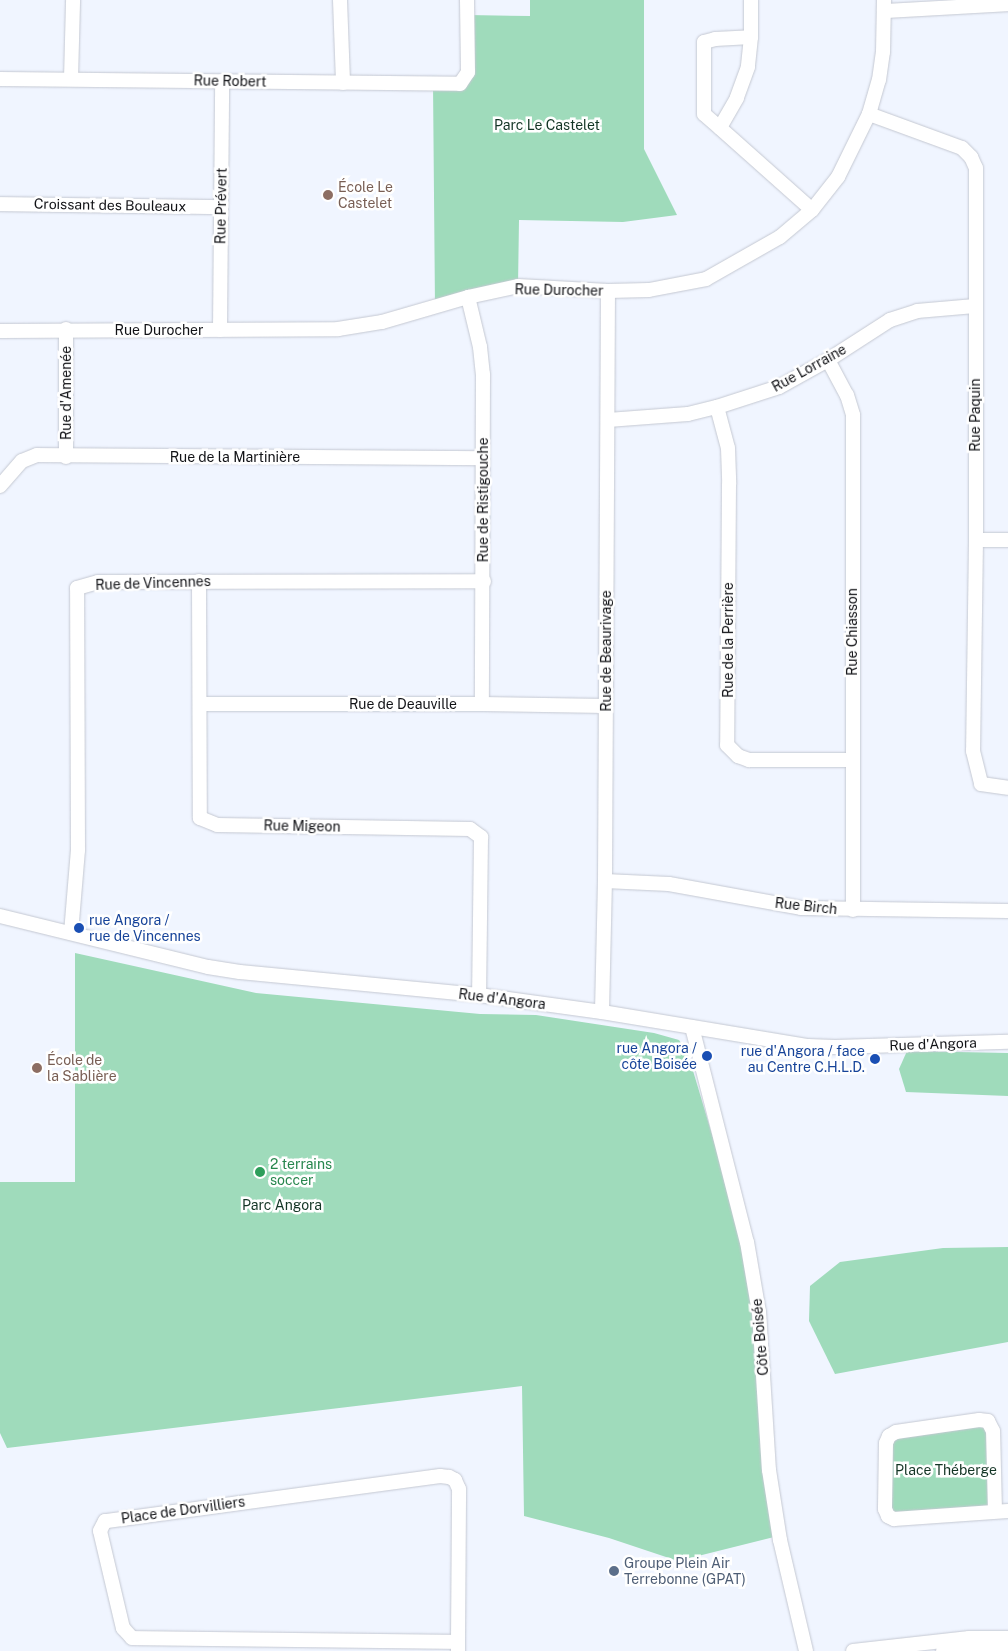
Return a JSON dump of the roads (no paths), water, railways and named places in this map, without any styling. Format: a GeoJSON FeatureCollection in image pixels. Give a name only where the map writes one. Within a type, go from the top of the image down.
{"type":"FeatureCollection","features":[{"type":"Feature","properties":{"kind":"street"},"geometry":{"type":"LineString","coordinates":[[71,79],[73,0]]}},
{"type":"Feature","properties":{"kind":"street"},"geometry":{"type":"LineString","coordinates":[[340,0],[343,83]]}},
{"type":"Feature","properties":{"kind":"street","name":"Rue Robert"},"geometry":{"type":"LineString","coordinates":[[0,79],[460,84],[468,72],[467,0]]}},
{"type":"Feature","properties":{"kind":"street"},"geometry":{"type":"LineString","coordinates":[[720,128],[737,98],[748,67],[751,37],[751,0]]}},
{"type":"Feature","properties":{"kind":"street"},"geometry":{"type":"LineString","coordinates":[[884,6],[1008,4]]}},
{"type":"Feature","properties":{"kind":"street","name":"Rue Durocher"},"geometry":{"type":"LineString","coordinates":[[0,331],[66,329],[338,329],[382,322],[468,297],[518,286],[608,291],[649,290],[706,279],[780,237],[812,210],[838,177],[869,114],[879,80],[883,52],[884,6]]}},
{"type":"Feature","properties":{"kind":"street"},"geometry":{"type":"LineString","coordinates":[[751,37],[715,39],[704,42],[704,114],[812,210]]}},
{"type":"Feature","properties":{"kind":"street","name":"Rue Prévert"},"geometry":{"type":"LineString","coordinates":[[220,330],[222,81]]}},
{"type":"Feature","properties":{"kind":"street","name":"Rue Paquin"},"geometry":{"type":"LineString","coordinates":[[869,114],[962,148],[971,157],[976,168],[976,540],[973,751],[981,784],[1008,788]]}},
{"type":"Feature","properties":{"kind":"street","name":"Croissant des Bouleaux"},"geometry":{"type":"LineString","coordinates":[[0,204],[221,207]]}},
{"type":"Feature","properties":{"kind":"street","name":"Rue de Beaurivage"},"geometry":{"type":"LineString","coordinates":[[602,1012],[605,881],[608,291]]}},
{"type":"Feature","properties":{"kind":"street","name":"Rue de Ristigouche"},"geometry":{"type":"LineString","coordinates":[[468,297],[480,347],[483,374],[484,581],[482,704]]}},
{"type":"Feature","properties":{"kind":"street","name":"Rue Lorraine"},"geometry":{"type":"LineString","coordinates":[[608,420],[688,414],[716,408],[779,387],[828,360],[890,320],[916,311],[975,306]]}},
{"type":"Feature","properties":{"kind":"street","name":"Rue d'Amenée"},"geometry":{"type":"LineString","coordinates":[[66,329],[66,457]]}},
{"type":"Feature","properties":{"kind":"street","name":"Rue Chiasson"},"geometry":{"type":"LineString","coordinates":[[828,360],[847,395],[853,415],[853,910]]}},
{"type":"Feature","properties":{"kind":"street","name":"Rue de la Perrière"},"geometry":{"type":"LineString","coordinates":[[716,408],[728,448],[730,484],[727,745],[738,756],[749,760],[852,760]]}},
{"type":"Feature","properties":{"kind":"street","name":"Rue de la Martinière"},"geometry":{"type":"LineString","coordinates":[[0,486],[22,462],[36,455],[66,457],[482,458]]}},
{"type":"Feature","properties":{"kind":"street"},"geometry":{"type":"LineString","coordinates":[[976,540],[1008,540]]}},
{"type":"Feature","properties":{"kind":"street","name":"Rue Migeon"},"geometry":{"type":"LineString","coordinates":[[199,581],[200,818],[217,825],[470,829],[481,837],[479,995]]}},
{"type":"Feature","properties":{"kind":"street","name":"Rue de Vincennes"},"geometry":{"type":"LineString","coordinates":[[71,933],[78,850],[78,588],[98,582],[484,581]]}},
{"type":"Feature","properties":{"kind":"street","name":"Rue de Deauville"},"geometry":{"type":"LineString","coordinates":[[201,704],[606,706]]}},
{"type":"Feature","properties":{"kind":"street","name":"Rue Birch"},"geometry":{"type":"LineString","coordinates":[[605,881],[669,884],[801,908],[1008,911]]}},
{"type":"Feature","properties":{"kind":"street","name":"Rue d'Angora"},"geometry":{"type":"LineString","coordinates":[[0,916],[208,967],[240,972],[479,995],[826,1047],[1008,1042]]}},
{"type":"Feature","properties":{"kind":"street","name":"Côte Boisée"},"geometry":{"type":"LineString","coordinates":[[692,1027],[748,1250],[759,1312],[769,1470],[781,1547],[806,1651]]}},
{"type":"Feature","properties":{"kind":"street"},"geometry":{"type":"LineString","coordinates":[[988,1421],[992,1431],[1002,1511],[894,1519],[888,1516],[885,1509],[886,1442],[888,1436],[896,1432],[960,1422],[988,1421]]}},
{"type":"Feature","properties":{"kind":"street","name":"Place de Dorvilliers"},"geometry":{"type":"LineString","coordinates":[[440,1476],[455,1480],[459,1489],[458,1647],[214,1645],[132,1638],[123,1628],[100,1531],[105,1521],[440,1476]]}},
{"type":"Feature","properties":{"kind":"street"},"geometry":{"type":"LineString","coordinates":[[853,1651],[927,1646],[969,1638],[1008,1638]]}},
{"type":"Feature","properties":{"kind":"street"},"geometry":{"type":"LineString","coordinates":[[943,1651],[1008,1651]]}},
{"type":"Feature","properties":{"kind":"place","name":"École Le Castelet"},"geometry":{"type":"Point","coordinates":[328,195]}},
{"type":"Feature","properties":{"kind":"place","name":"rue Angora / rue de Vincennes"},"geometry":{"type":"Point","coordinates":[79,928]}},
{"type":"Feature","properties":{"kind":"place","name":"rue Angora / côte Boisée"},"geometry":{"type":"Point","coordinates":[707,1056]}},
{"type":"Feature","properties":{"kind":"place","name":"rue d'Angora / face au Centre C.H.L.D."},"geometry":{"type":"Point","coordinates":[875,1059]}},
{"type":"Feature","properties":{"kind":"place","name":"École de la Sablière"},"geometry":{"type":"Point","coordinates":[37,1068]}},
{"type":"Feature","properties":{"kind":"place","name":"2 terrains soccer"},"geometry":{"type":"Point","coordinates":[260,1172]}},
{"type":"Feature","properties":{"kind":"place","name":"Groupe Plein Air Terrebonne (GPAT)"},"geometry":{"type":"Point","coordinates":[614,1571]}},
{"type":"Feature","properties":{"kind":"park label","name":"Parc Le Castelet"},"geometry":{"type":"Point","coordinates":[547,125]}},
{"type":"Feature","properties":{"kind":"park label","name":"Parc Angora"},"geometry":{"type":"Point","coordinates":[282,1205]}},
{"type":"Feature","properties":{"kind":"park label","name":"Place Théberge"},"geometry":{"type":"Point","coordinates":[946,1470]}}]}
